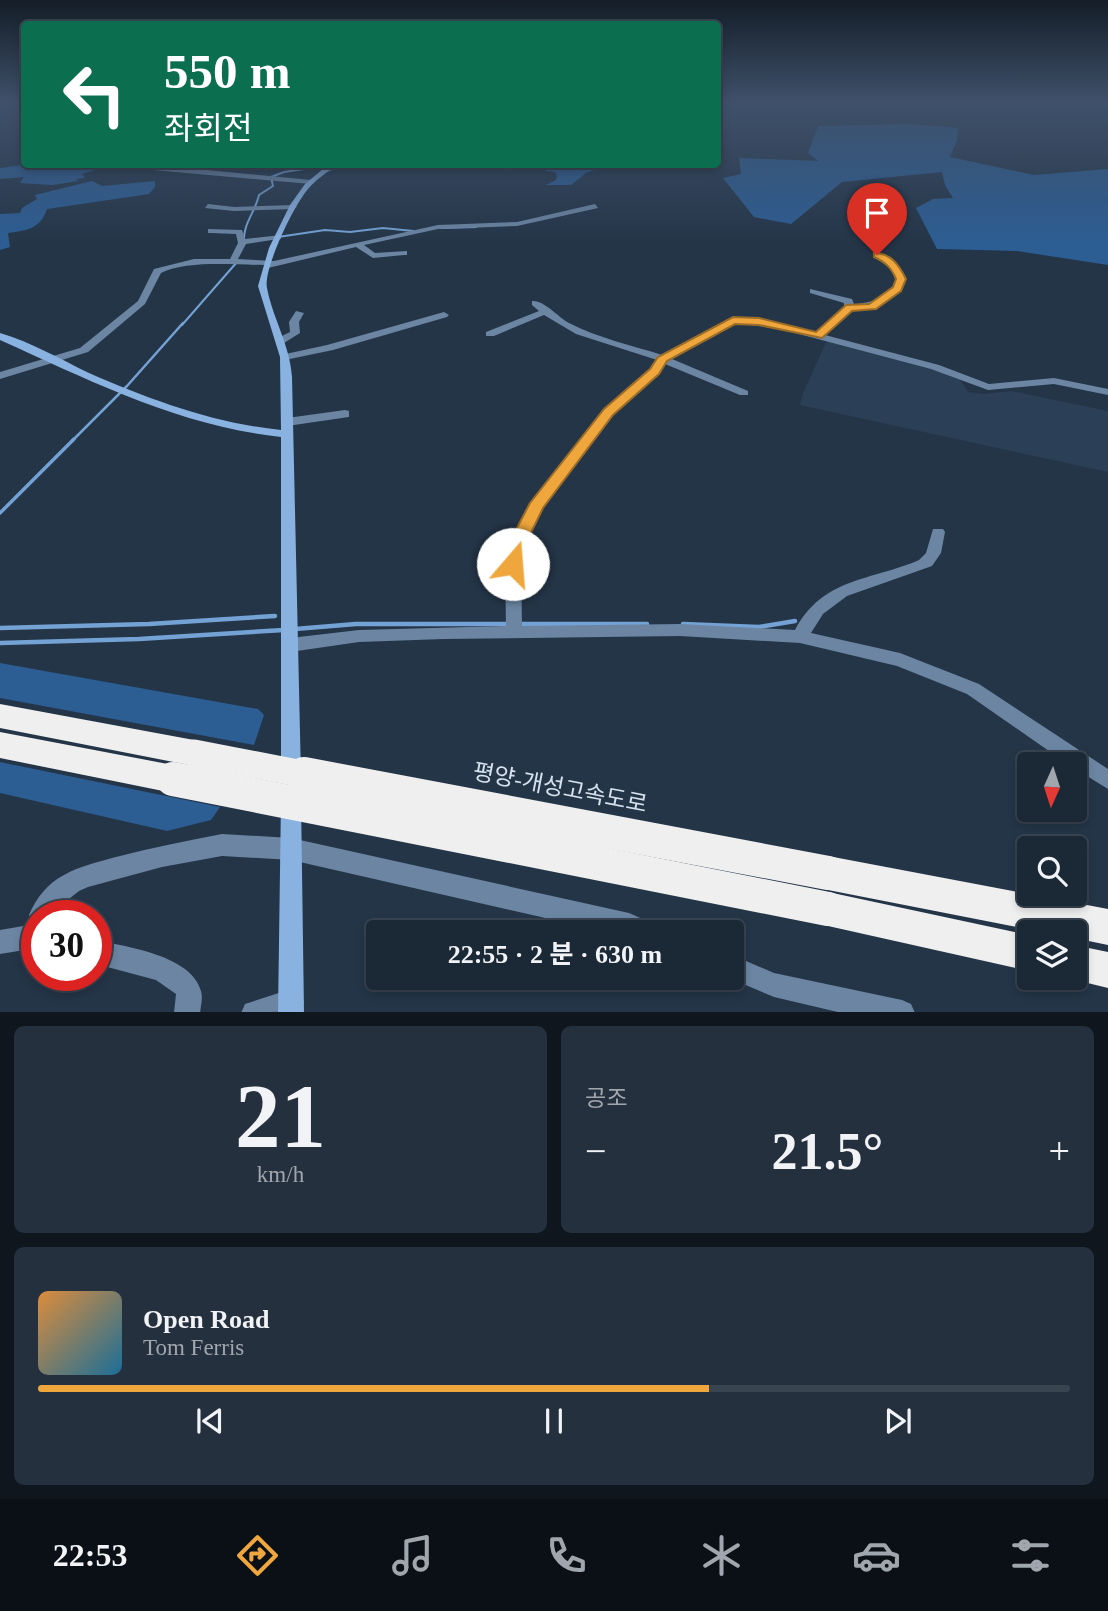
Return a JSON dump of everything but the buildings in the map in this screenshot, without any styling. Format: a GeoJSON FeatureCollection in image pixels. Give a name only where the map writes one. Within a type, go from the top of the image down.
{"type":"FeatureCollection","features":[{"type":"Feature","properties":{"kind":"highway","name":"평양-개성고속도로"},"geometry":{"type":"LineString","coordinates":[[0,716],[1108,927]]}},
{"type":"Feature","properties":{"kind":"highway"},"geometry":{"type":"LineString","coordinates":[[0,745],[828,909],[1017,950]]}},
{"type":"Feature","properties":{"kind":"highway"},"geometry":{"type":"LineString","coordinates":[[1087,966],[1108,970]]}},
{"type":"Feature","properties":{"kind":"main road"},"geometry":{"type":"LineString","coordinates":[[291,1007],[290,634],[285,357],[262,286],[278,237],[293,207],[311,182],[329,168]]}},
{"type":"Feature","properties":{"kind":"main road"},"geometry":{"type":"LineString","coordinates":[[0,336],[178,415],[261,433],[287,428]]}},
{"type":"Feature","properties":{"kind":"street"},"geometry":{"type":"LineString","coordinates":[[153,168],[311,182]]}},
{"type":"Feature","properties":{"kind":"street"},"geometry":{"type":"LineString","coordinates":[[323,172],[333,168]]}},
{"type":"Feature","properties":{"kind":"street"},"geometry":{"type":"LineString","coordinates":[[208,206],[234,209],[293,207]]}},
{"type":"Feature","properties":{"kind":"street"},"geometry":{"type":"LineString","coordinates":[[0,376],[84,350],[142,302],[158,271],[163,268],[186,263],[269,263],[414,231],[517,224],[594,206]]}},
{"type":"Feature","properties":{"kind":"street"},"geometry":{"type":"LineString","coordinates":[[211,231],[239,233],[242,242],[236,263]]}},
{"type":"Feature","properties":{"kind":"street"},"geometry":{"type":"LineString","coordinates":[[242,242],[278,237]]}},
{"type":"Feature","properties":{"kind":"street"},"geometry":{"type":"LineString","coordinates":[[357,244],[373,256],[404,253]]}},
{"type":"Feature","properties":{"kind":"street"},"geometry":{"type":"LineString","coordinates":[[818,336],[849,307],[872,307],[898,289],[901,279],[896,269],[889,260],[877,255]]}},
{"type":"Feature","properties":{"kind":"street"},"geometry":{"type":"LineString","coordinates":[[813,292],[844,298],[849,301],[849,307]]}},
{"type":"Feature","properties":{"kind":"street"},"geometry":{"type":"LineString","coordinates":[[535,303],[544,312],[583,335],[663,359],[744,393]]}},
{"type":"Feature","properties":{"kind":"street"},"geometry":{"type":"LineString","coordinates":[[490,334],[544,312]]}},
{"type":"Feature","properties":{"kind":"street"},"geometry":{"type":"LineString","coordinates":[[280,341],[295,333],[294,322],[299,313]]}},
{"type":"Feature","properties":{"kind":"street"},"geometry":{"type":"LineString","coordinates":[[285,357],[329,348],[444,315]]}},
{"type":"Feature","properties":{"kind":"street"},"geometry":{"type":"LineString","coordinates":[[514,626],[513,564],[517,545],[536,507],[609,412],[655,371],[663,359],[733,320],[759,321],[818,336],[934,367],[988,387],[1054,381],[1108,392]]}},
{"type":"Feature","properties":{"kind":"street"},"geometry":{"type":"LineString","coordinates":[[287,428],[345,414]]}},
{"type":"Feature","properties":{"kind":"street"},"geometry":{"type":"LineString","coordinates":[[800,637],[807,619],[821,603],[840,592],[927,562],[935,549],[938,532]]}},
{"type":"Feature","properties":{"kind":"street"},"geometry":{"type":"LineString","coordinates":[[290,634],[359,636],[514,626],[680,630],[800,637],[900,660],[973,689],[1108,780]]}},
{"type":"Feature","properties":{"kind":"street"},"geometry":{"type":"LineString","coordinates":[[51,900],[71,883],[88,876],[162,856],[222,845],[291,849],[607,920]]}},
{"type":"Feature","properties":{"kind":"street"},"geometry":{"type":"LineString","coordinates":[[0,942],[21,936]]}},
{"type":"Feature","properties":{"kind":"street"},"geometry":{"type":"LineString","coordinates":[[112,956],[163,970],[180,978],[189,991],[187,1012]]}},
{"type":"Feature","properties":{"kind":"street"},"geometry":{"type":"LineString","coordinates":[[744,972],[774,985],[897,1012]]}},
{"type":"Feature","properties":{"kind":"street"},"geometry":{"type":"LineString","coordinates":[[260,1012],[291,1007]]}},
{"type":"Feature","properties":{"kind":"shaded area"},"geometry":{"type":"Polygon","coordinates":[[[809,150],[953,150],[950,157],[1034,175],[1108,169],[1108,265],[1017,251],[937,249],[916,208],[933,199],[953,198],[945,185],[942,172],[842,182],[791,224],[754,217],[723,178],[741,174],[739,158],[818,161],[808,153],[809,150]]]}},
{"type":"Feature","properties":{"kind":"shaded area"},"geometry":{"type":"Polygon","coordinates":[[[21,165],[21,168],[95,170],[82,174],[85,178],[76,179],[79,181],[52,185],[20,183],[24,177],[0,179],[0,168],[21,165]]]}},
{"type":"Feature","properties":{"kind":"shaded area"},"geometry":{"type":"Polygon","coordinates":[[[546,168],[600,168],[586,173],[571,185],[546,185],[556,180],[557,176],[555,172],[546,171],[546,168]]]}},
{"type":"Feature","properties":{"kind":"shaded area"},"geometry":{"type":"Polygon","coordinates":[[[92,181],[102,186],[155,181],[155,187],[149,194],[47,209],[37,225],[8,233],[10,247],[0,250],[0,214],[20,213],[22,208],[37,199],[35,195],[92,181]]]}},
{"type":"Feature","properties":{"kind":"shaded area"},"geometry":{"type":"Polygon","coordinates":[[[828,338],[954,371],[968,392],[984,394],[1011,391],[1108,411],[1108,472],[800,405],[828,338]]]}},
{"type":"Feature","properties":{"kind":"shaded area"},"geometry":{"type":"Polygon","coordinates":[[[0,663],[258,709],[264,715],[254,745],[0,698],[0,663]]]}},
{"type":"Feature","properties":{"kind":"shaded area"},"geometry":{"type":"Polygon","coordinates":[[[0,762],[220,807],[211,820],[167,831],[0,793],[0,762]]]}},
{"type":"Feature","properties":{"kind":"waterway"},"geometry":{"type":"LineString","coordinates":[[244,242],[245,229],[259,195],[273,186],[271,177],[311,168]]}},
{"type":"Feature","properties":{"kind":"waterway"},"geometry":{"type":"LineString","coordinates":[[441,228],[476,227]]}},
{"type":"Feature","properties":{"kind":"waterway"},"geometry":{"type":"LineString","coordinates":[[278,237],[325,230],[350,232],[383,228],[413,231]]}},
{"type":"Feature","properties":{"kind":"waterway"},"geometry":{"type":"LineString","coordinates":[[182,325],[237,262]]}},
{"type":"Feature","properties":{"kind":"waterway"},"geometry":{"type":"LineString","coordinates":[[0,513],[127,386],[183,323]]}},
{"type":"Feature","properties":{"kind":"waterway"},"geometry":{"type":"LineString","coordinates":[[0,628],[149,624],[275,616]]}},
{"type":"Feature","properties":{"kind":"waterway"},"geometry":{"type":"LineString","coordinates":[[683,624],[759,627],[795,621]]}},
{"type":"Feature","properties":{"kind":"waterway"},"geometry":{"type":"LineString","coordinates":[[295,629],[356,624],[507,624]]}},
{"type":"Feature","properties":{"kind":"waterway"},"geometry":{"type":"LineString","coordinates":[[519,624],[647,624]]}},
{"type":"Feature","properties":{"kind":"waterway"},"geometry":{"type":"LineString","coordinates":[[0,643],[139,639],[284,630]]}},
{"type":"Feature","properties":{"kind":"route"},"geometry":{"type":"LineString","coordinates":[[513,564],[517,545],[536,507],[609,412],[655,371],[663,359],[733,320],[759,321],[818,336],[849,307],[872,307],[898,289],[901,279],[896,269],[889,260],[877,255]]}}]}
